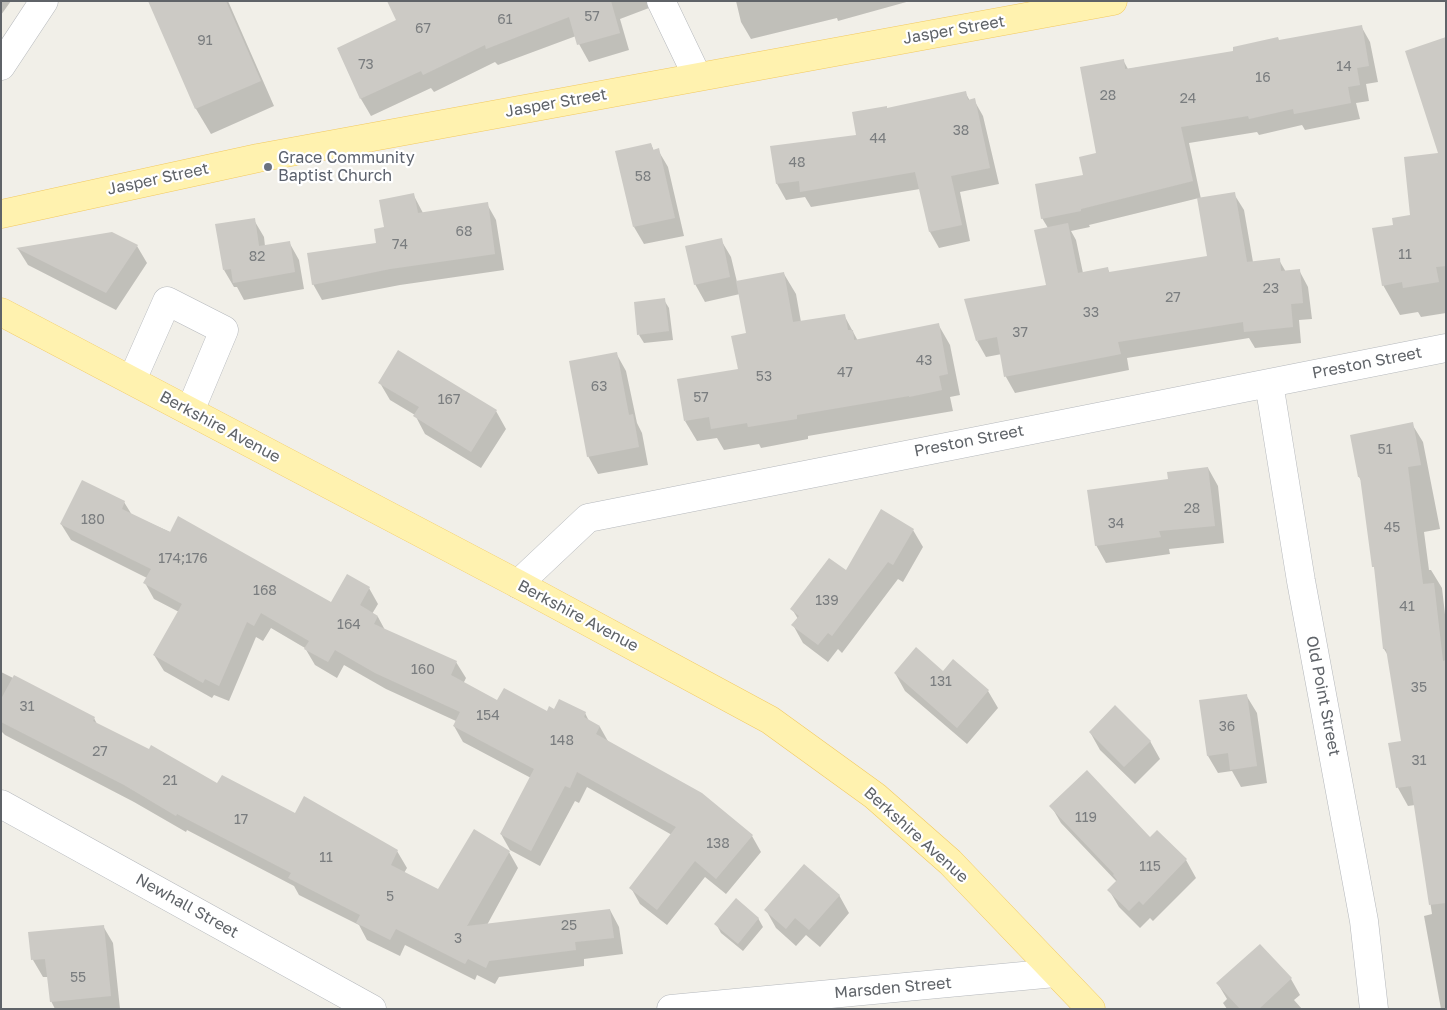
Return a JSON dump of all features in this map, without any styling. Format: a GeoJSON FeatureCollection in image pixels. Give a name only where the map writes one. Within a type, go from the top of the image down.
{"type":"FeatureCollection","features":[{"type":"Feature","properties":{"kind":"main road","name":"Jasper Street"},"geometry":{"type":"LineString","coordinates":[[1,214],[258,158],[1101,2]]}},
{"type":"Feature","properties":{"kind":"main road","name":"Berkshire Avenue"},"geometry":{"type":"LineString","coordinates":[[1,312],[518,584],[770,720],[875,796],[950,862],[1090,1009]]}},
{"type":"Feature","properties":{"kind":"street"},"geometry":{"type":"LineString","coordinates":[[1,66],[44,1]]}},
{"type":"Feature","properties":{"kind":"street"},"geometry":{"type":"LineString","coordinates":[[661,1],[697,76]]}},
{"type":"Feature","properties":{"kind":"street"},"geometry":{"type":"LineString","coordinates":[[132,380],[167,302],[224,330],[190,411]]}},
{"type":"Feature","properties":{"kind":"street","name":"Preston Street"},"geometry":{"type":"LineString","coordinates":[[518,584],[588,518],[1446,348]]}},
{"type":"Feature","properties":{"kind":"street","name":"Old Point Street"},"geometry":{"type":"LineString","coordinates":[[1269,383],[1301,581],[1364,921],[1374,1009]]}},
{"type":"Feature","properties":{"kind":"street","name":"Newhall Street"},"geometry":{"type":"LineString","coordinates":[[1,804],[372,1009]]}},
{"type":"Feature","properties":{"kind":"street","name":"Marsden Street"},"geometry":{"type":"LineString","coordinates":[[671,1009],[1055,973]]}},
{"type":"Feature","properties":{"kind":"building"},"geometry":{"type":"Polygon","coordinates":[[[148,1],[226,1],[261,81],[195,109],[148,1]]]}},
{"type":"Feature","properties":{"kind":"building"},"geometry":{"type":"Polygon","coordinates":[[[387,1],[611,1],[620,33],[577,45],[569,17],[486,49],[485,45],[423,75],[421,71],[360,99],[337,48],[396,20],[387,1]]]}},
{"type":"Feature","properties":{"kind":"building"},"geometry":{"type":"Polygon","coordinates":[[[1362,25],[1369,66],[1357,68],[1360,85],[1348,87],[1351,103],[1294,114],[1293,109],[1249,119],[1248,116],[1181,127],[1193,181],[1081,209],[1081,211],[1041,219],[1035,184],[1083,175],[1079,157],[1096,153],[1080,67],[1124,59],[1125,69],[1233,51],[1233,47],[1278,37],[1279,40],[1362,25]]]}},
{"type":"Feature","properties":{"kind":"building"},"geometry":{"type":"Polygon","coordinates":[[[1446,37],[1446,266],[1436,267],[1439,282],[1403,288],[1402,282],[1382,286],[1372,228],[1393,225],[1392,218],[1410,215],[1404,157],[1438,153],[1405,51],[1446,37]]]}},
{"type":"Feature","properties":{"kind":"building"},"geometry":{"type":"Polygon","coordinates":[[[966,91],[968,100],[975,98],[990,168],[951,176],[962,225],[929,232],[915,172],[800,192],[799,181],[776,184],[770,146],[856,135],[852,112],[887,106],[887,108],[966,91]]]}},
{"type":"Feature","properties":{"kind":"building"},"geometry":{"type":"Polygon","coordinates":[[[651,143],[653,150],[659,148],[675,218],[633,227],[615,151],[651,143]]]}},
{"type":"Feature","properties":{"kind":"building"},"geometry":{"type":"Polygon","coordinates":[[[1235,192],[1247,262],[1280,258],[1281,271],[1300,269],[1303,303],[1291,304],[1293,327],[1244,332],[1243,322],[1118,342],[1121,354],[1004,377],[997,337],[976,341],[964,299],[1046,285],[1034,230],[1068,223],[1078,273],[1108,267],[1109,272],[1207,256],[1197,198],[1235,192]]]}},
{"type":"Feature","properties":{"kind":"building"},"geometry":{"type":"Polygon","coordinates":[[[414,193],[418,213],[488,202],[495,254],[390,269],[312,285],[307,253],[376,243],[374,229],[384,227],[379,200],[414,193]]]}},
{"type":"Feature","properties":{"kind":"building"},"geometry":{"type":"Polygon","coordinates":[[[255,218],[259,246],[290,241],[295,272],[233,283],[231,269],[223,270],[215,224],[255,218]]]}},
{"type":"Feature","properties":{"kind":"building"},"geometry":{"type":"Polygon","coordinates":[[[112,232],[138,245],[106,293],[16,248],[112,232]]]}},
{"type":"Feature","properties":{"kind":"building"},"geometry":{"type":"Polygon","coordinates":[[[722,238],[730,277],[694,285],[685,246],[722,238]]]}},
{"type":"Feature","properties":{"kind":"building"},"geometry":{"type":"Polygon","coordinates":[[[784,272],[793,322],[845,314],[848,330],[853,330],[854,340],[939,323],[948,374],[939,376],[942,390],[797,415],[797,419],[748,427],[747,423],[711,429],[709,417],[684,421],[677,379],[738,369],[731,336],[746,333],[736,281],[784,272]]]}},
{"type":"Feature","properties":{"kind":"building"},"geometry":{"type":"Polygon","coordinates":[[[665,298],[669,331],[637,335],[634,302],[665,298]]]}},
{"type":"Feature","properties":{"kind":"building"},"geometry":{"type":"Polygon","coordinates":[[[398,350],[497,410],[471,452],[413,416],[419,407],[378,383],[398,350]]]}},
{"type":"Feature","properties":{"kind":"building"},"geometry":{"type":"Polygon","coordinates":[[[617,352],[629,415],[633,414],[639,447],[587,457],[569,361],[617,352]]]}},
{"type":"Feature","properties":{"kind":"building"},"geometry":{"type":"Polygon","coordinates":[[[1413,422],[1421,465],[1408,467],[1423,584],[1434,583],[1443,661],[1446,660],[1446,903],[1429,905],[1411,786],[1396,788],[1388,743],[1401,741],[1386,649],[1383,649],[1374,567],[1372,567],[1360,477],[1358,477],[1350,435],[1413,422]]]}},
{"type":"Feature","properties":{"kind":"building"},"geometry":{"type":"Polygon","coordinates":[[[1208,467],[1215,526],[1159,531],[1161,537],[1095,546],[1087,490],[1168,479],[1167,472],[1208,467]]]}},
{"type":"Feature","properties":{"kind":"building"},"geometry":{"type":"Polygon","coordinates":[[[82,480],[125,501],[122,509],[170,532],[178,516],[331,602],[347,574],[370,587],[360,605],[378,616],[374,624],[457,661],[451,675],[497,700],[504,688],[547,711],[549,706],[554,709],[559,699],[586,712],[584,717],[600,726],[596,734],[702,793],[753,835],[716,879],[695,861],[657,910],[629,888],[676,827],[577,772],[570,788],[565,786],[531,851],[500,834],[534,769],[453,726],[460,712],[375,673],[335,650],[328,662],[304,649],[309,641],[261,613],[254,626],[247,622],[219,686],[205,679],[203,683],[153,655],[182,604],[143,583],[151,569],[60,524],[82,480]]]}},
{"type":"Feature","properties":{"kind":"building"},"geometry":{"type":"Polygon","coordinates":[[[881,509],[914,529],[893,565],[888,562],[832,636],[828,633],[818,645],[791,625],[799,616],[790,609],[829,558],[846,570],[881,509]]]}},
{"type":"Feature","properties":{"kind":"building"},"geometry":{"type":"Polygon","coordinates":[[[916,647],[943,671],[953,659],[989,690],[957,728],[894,673],[916,647]]]}},
{"type":"Feature","properties":{"kind":"building"},"geometry":{"type":"Polygon","coordinates":[[[14,675],[95,717],[93,721],[149,749],[151,745],[217,783],[222,775],[295,813],[304,796],[398,850],[391,865],[438,889],[474,829],[510,851],[467,926],[610,909],[614,938],[575,942],[576,950],[489,961],[486,968],[468,959],[465,964],[396,929],[390,940],[356,923],[360,915],[288,878],[291,873],[177,814],[176,816],[124,785],[1,722],[1,699],[14,675]]]}},
{"type":"Feature","properties":{"kind":"building"},"geometry":{"type":"Polygon","coordinates":[[[1247,694],[1257,766],[1230,770],[1228,753],[1207,756],[1199,700],[1247,694]]]}},
{"type":"Feature","properties":{"kind":"building"},"geometry":{"type":"Polygon","coordinates":[[[1115,705],[1151,741],[1124,767],[1089,732],[1115,705]]]}},
{"type":"Feature","properties":{"kind":"building"},"geometry":{"type":"Polygon","coordinates":[[[1087,770],[1150,837],[1157,830],[1187,859],[1143,905],[1139,901],[1129,911],[1107,890],[1117,880],[1114,874],[1049,806],[1087,770]]]}},
{"type":"Feature","properties":{"kind":"building"},"geometry":{"type":"Polygon","coordinates":[[[804,864],[840,895],[809,930],[795,918],[786,929],[764,910],[804,864]]]}},
{"type":"Feature","properties":{"kind":"building"},"geometry":{"type":"Polygon","coordinates":[[[736,898],[759,918],[738,944],[714,924],[736,898]]]}},
{"type":"Feature","properties":{"kind":"building"},"geometry":{"type":"Polygon","coordinates":[[[104,925],[111,996],[50,1002],[45,959],[31,960],[28,932],[104,925]]]}},
{"type":"Feature","properties":{"kind":"building"},"geometry":{"type":"Polygon","coordinates":[[[1260,944],[1292,978],[1259,1009],[1240,1009],[1216,983],[1260,944]]]}},
{"type":"Feature","properties":{"kind":"place","name":"Grace Community Baptist Church"},"geometry":{"type":"Point","coordinates":[268,167]}}]}
